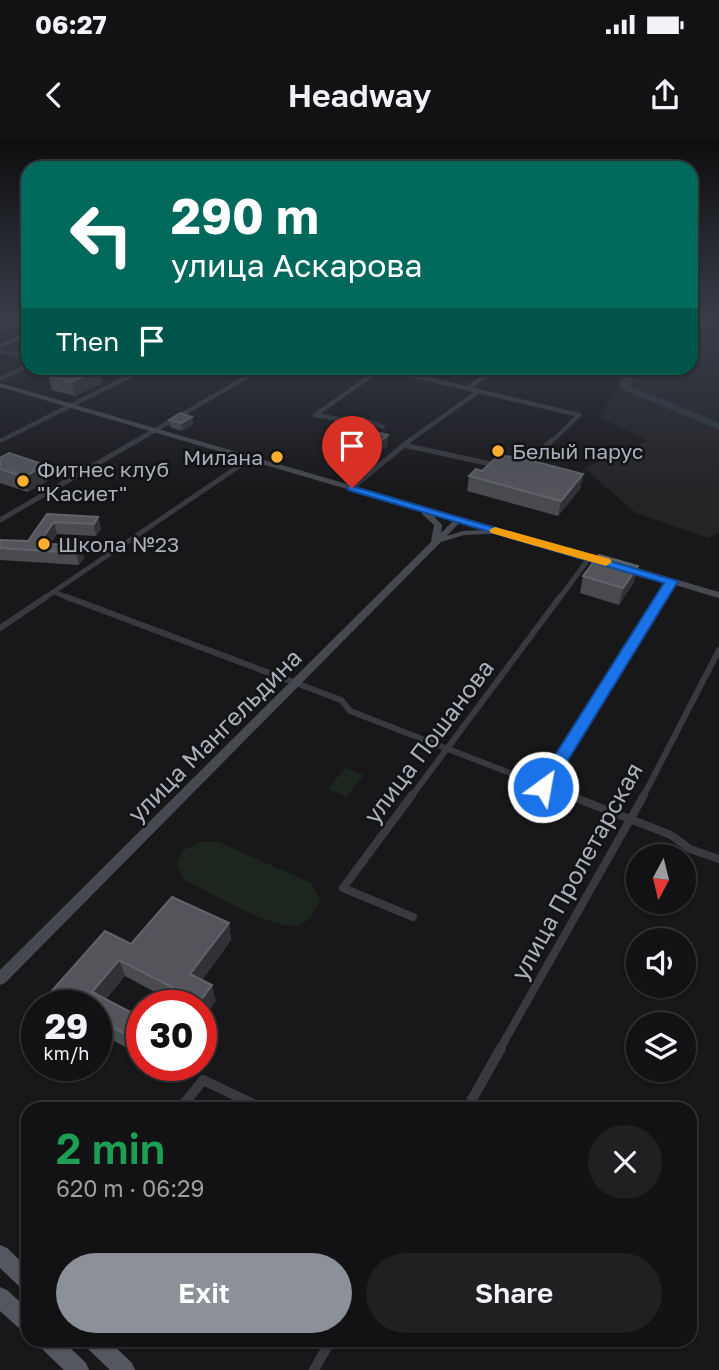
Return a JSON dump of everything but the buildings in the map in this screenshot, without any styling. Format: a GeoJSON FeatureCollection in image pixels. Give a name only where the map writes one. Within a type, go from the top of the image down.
{"type":"FeatureCollection","features":[{"type":"Feature","properties":{"kind":"main road"},"geometry":{"type":"LineString","coordinates":[[1,385],[719,595]]}},
{"type":"Feature","properties":{"kind":"main road"},"geometry":{"type":"LineString","coordinates":[[416,507],[438,524],[435,543],[463,533],[505,533]]}},
{"type":"Feature","properties":{"kind":"main road","name":"улица Мангельдина"},"geometry":{"type":"LineString","coordinates":[[0,979],[458,520]]}},
{"type":"Feature","properties":{"kind":"main road"},"geometry":{"type":"LineString","coordinates":[[0,1255],[21,1274]]}},
{"type":"Feature","properties":{"kind":"main road"},"geometry":{"type":"LineString","coordinates":[[0,1297],[21,1316]]}},
{"type":"Feature","properties":{"kind":"main road"},"geometry":{"type":"LineString","coordinates":[[54,1347],[79,1370]]}},
{"type":"Feature","properties":{"kind":"main road"},"geometry":{"type":"LineString","coordinates":[[100,1347],[125,1370]]}},
{"type":"Feature","properties":{"kind":"street"},"geometry":{"type":"LineString","coordinates":[[0,441],[127,377]]}},
{"type":"Feature","properties":{"kind":"street"},"geometry":{"type":"LineString","coordinates":[[0,520],[246,377]]}},
{"type":"Feature","properties":{"kind":"street"},"geometry":{"type":"LineString","coordinates":[[369,377],[315,415],[355,422],[363,419],[383,426]]}},
{"type":"Feature","properties":{"kind":"street"},"geometry":{"type":"LineString","coordinates":[[422,377],[579,415],[520,470]]}},
{"type":"Feature","properties":{"kind":"street"},"geometry":{"type":"LineString","coordinates":[[468,388],[482,377]]}},
{"type":"Feature","properties":{"kind":"street"},"geometry":{"type":"LineString","coordinates":[[352,488],[403,446],[479,391]]}},
{"type":"Feature","properties":{"kind":"street"},"geometry":{"type":"LineString","coordinates":[[403,446],[509,468]]}},
{"type":"Feature","properties":{"kind":"street"},"geometry":{"type":"LineString","coordinates":[[0,628],[251,458]]}},
{"type":"Feature","properties":{"kind":"street","name":"улица Пошанова"},"geometry":{"type":"LineString","coordinates":[[413,917],[343,888],[590,557]]}},
{"type":"Feature","properties":{"kind":"street"},"geometry":{"type":"LineString","coordinates":[[543,787],[672,581]]}},
{"type":"Feature","properties":{"kind":"street"},"geometry":{"type":"LineString","coordinates":[[54,592],[341,700],[350,711],[447,746],[543,787],[671,835],[706,857],[719,859]]}},
{"type":"Feature","properties":{"kind":"street","name":"улица Пролетарская"},"geometry":{"type":"LineString","coordinates":[[471,1102],[631,820],[719,650]]}},
{"type":"Feature","properties":{"kind":"street"},"geometry":{"type":"LineString","coordinates":[[185,1102],[203,1080],[249,1102]]}},
{"type":"Feature","properties":{"kind":"street"},"geometry":{"type":"LineString","coordinates":[[314,1370],[327,1347]]}},
{"type":"Feature","properties":{"kind":"shaded area"},"geometry":{"type":"Polygon","coordinates":[[[621,377],[719,377],[719,532],[708,538],[636,513],[584,468],[648,441],[599,417],[621,377]]]}},
{"type":"Feature","properties":{"kind":"shaded area"},"geometry":{"type":"Polygon","coordinates":[[[345,768],[364,775],[346,797],[328,789],[345,768]]]}},
{"type":"Feature","properties":{"kind":"shaded area"},"geometry":{"type":"Polygon","coordinates":[[[216,841],[311,883],[320,899],[310,917],[300,925],[276,923],[183,879],[177,866],[182,851],[200,842],[216,841]]]}},
{"type":"Feature","properties":{"kind":"waterway"},"geometry":{"type":"LineString","coordinates":[[629,377],[624,385],[628,388],[719,427]]}},
{"type":"Feature","properties":{"kind":"slow traffic"},"geometry":{"type":"LineString","coordinates":[[495,530],[606,562]]}},
{"type":"Feature","properties":{"kind":"place","name":"Белый парус"},"geometry":{"type":"Point","coordinates":[498,451]}},
{"type":"Feature","properties":{"kind":"place","name":"Милана"},"geometry":{"type":"Point","coordinates":[277,457]}},
{"type":"Feature","properties":{"kind":"place","name":"Фитнес клуб \"Касиет\""},"geometry":{"type":"Point","coordinates":[23,481]}},
{"type":"Feature","properties":{"kind":"place","name":"Школа №23"},"geometry":{"type":"Point","coordinates":[44,544]}},
{"type":"Feature","properties":{"kind":"route"},"geometry":{"type":"LineString","coordinates":[[352,488],[672,581],[543,787]]}}]}
